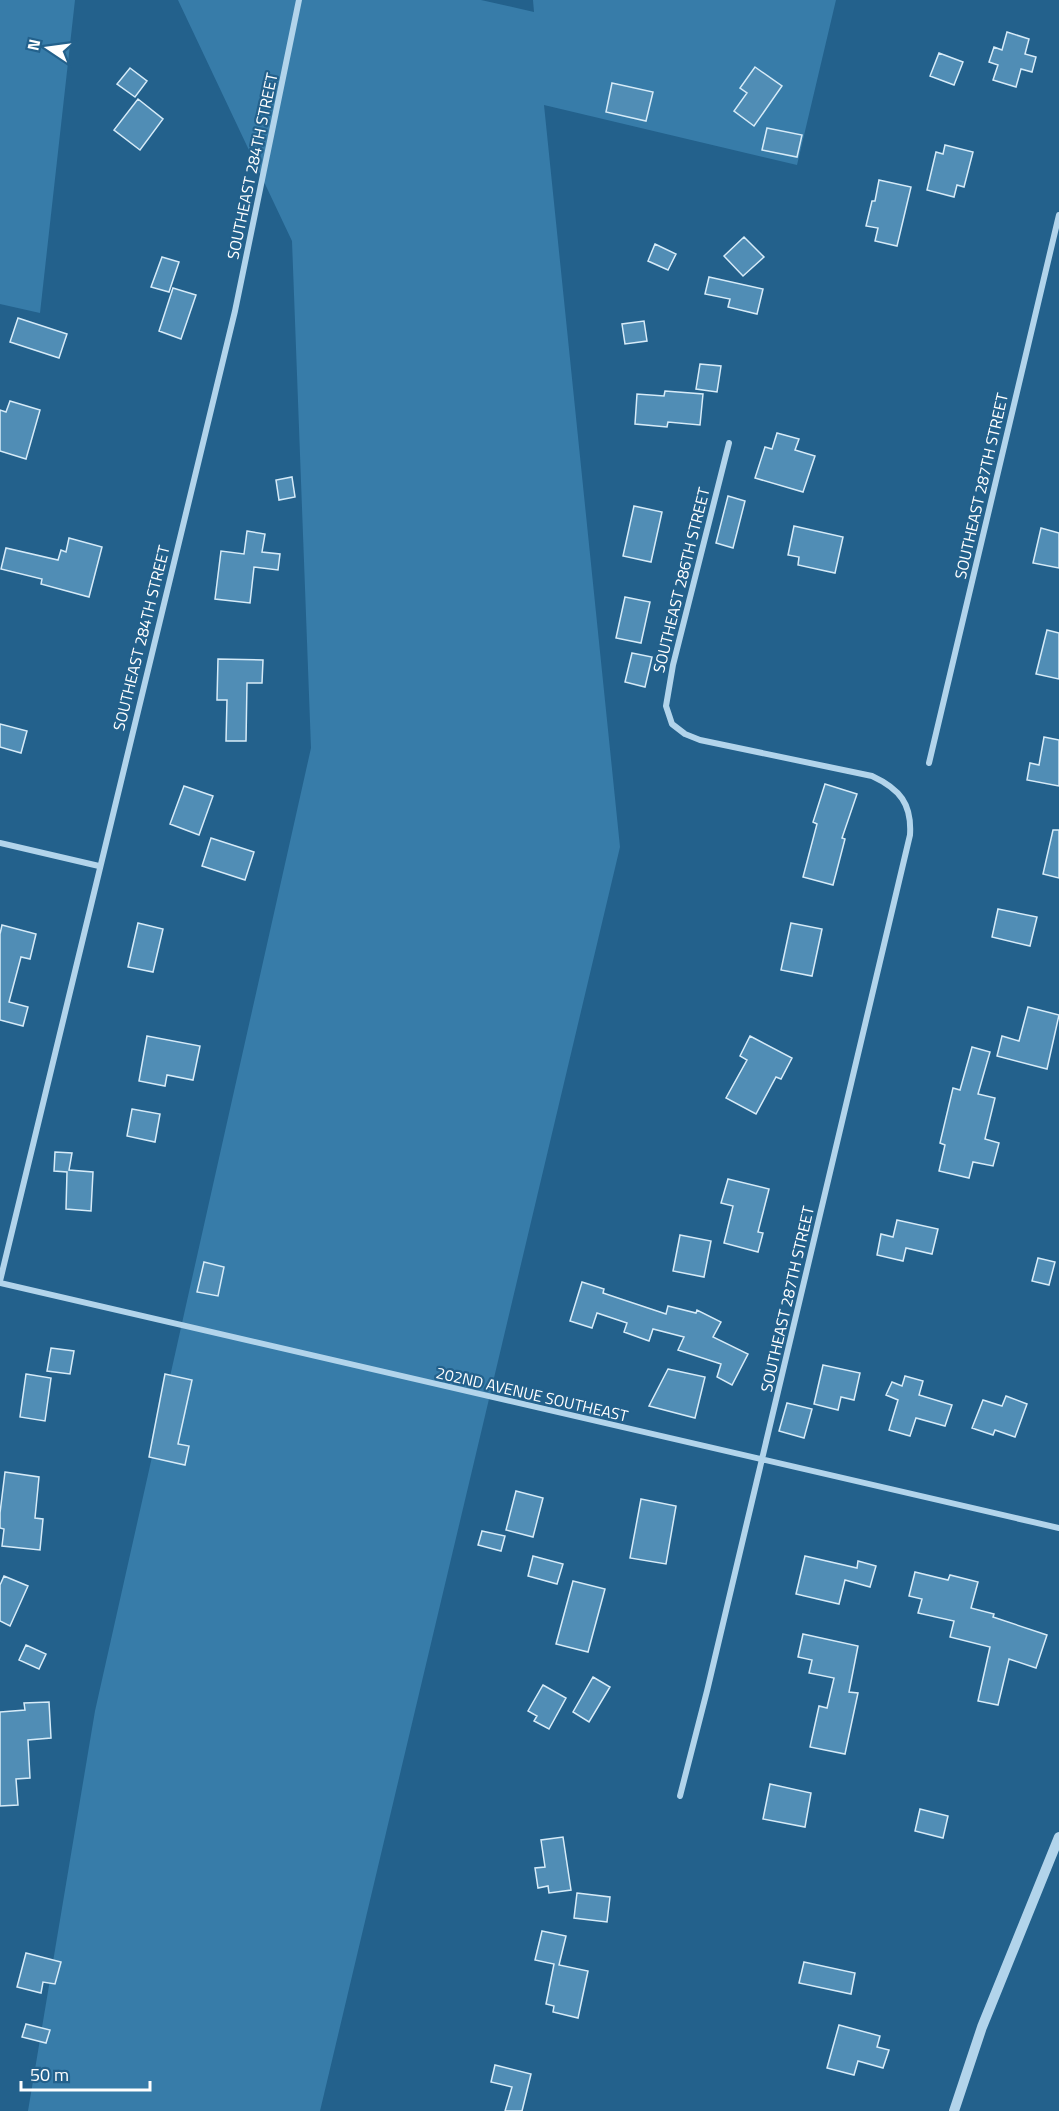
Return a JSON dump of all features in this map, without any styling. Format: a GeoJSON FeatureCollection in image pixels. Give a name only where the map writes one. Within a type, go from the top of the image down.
{"type":"FeatureCollection","features":[{"type":"Feature","properties":{"kind":"street","name":"SOUTHEAST 284TH STREET"},"geometry":{"type":"LineString","coordinates":[[0,1282],[235,311],[299,0]]}},
{"type":"Feature","properties":{"kind":"street","name":"SOUTHEAST 287TH STREET"},"geometry":{"type":"LineString","coordinates":[[929,763],[1059,214]]}},
{"type":"Feature","properties":{"kind":"street","name":"SOUTHEAST 286TH STREET"},"geometry":{"type":"LineString","coordinates":[[729,443],[673,665],[666,706],[672,724],[685,734],[700,740],[873,776],[889,784],[908,807]]}},
{"type":"Feature","properties":{"kind":"street","name":"SOUTHEAST 287TH STREET"},"geometry":{"type":"LineString","coordinates":[[680,1796],[910,835],[911,820],[908,807]]}},
{"type":"Feature","properties":{"kind":"street"},"geometry":{"type":"LineString","coordinates":[[0,843],[99,866]]}},
{"type":"Feature","properties":{"kind":"street","name":"202ND AVENUE SOUTHEAST"},"geometry":{"type":"LineString","coordinates":[[0,1282],[762,1461],[1059,1528]]}},
{"type":"Feature","properties":{"kind":"street"},"geometry":{"type":"LineString","coordinates":[[954,2111],[982,2027],[1059,1837]]}},
{"type":"Feature","properties":{"kind":"shaded area"},"geometry":{"type":"Polygon","coordinates":[[[0,0],[75,0],[40,313],[0,304],[0,0]]]}},
{"type":"Feature","properties":{"kind":"shaded area"},"geometry":{"type":"Polygon","coordinates":[[[178,0],[481,0],[534,12],[533,0],[836,0],[797,165],[544,105],[620,847],[320,2111],[28,2111],[95,1711],[311,748],[292,241],[178,0]]]}},
{"type":"Feature","properties":{"kind":"building"},"geometry":{"type":"Polygon","coordinates":[[[1007,32],[1029,39],[1025,54],[1036,57],[1032,72],[1021,69],[1016,87],[993,80],[998,65],[989,62],[994,47],[1002,50],[1007,32]]]}},
{"type":"Feature","properties":{"kind":"building"},"geometry":{"type":"Polygon","coordinates":[[[939,53],[963,62],[954,85],[930,76],[939,53]]]}},
{"type":"Feature","properties":{"kind":"building"},"geometry":{"type":"Polygon","coordinates":[[[755,67],[782,86],[754,126],[734,111],[747,93],[740,88],[755,67]]]}},
{"type":"Feature","properties":{"kind":"building"},"geometry":{"type":"Polygon","coordinates":[[[130,68],[147,81],[135,97],[117,84],[130,68]]]}},
{"type":"Feature","properties":{"kind":"building"},"geometry":{"type":"Polygon","coordinates":[[[612,83],[653,92],[646,121],[606,112],[612,83]]]}},
{"type":"Feature","properties":{"kind":"building"},"geometry":{"type":"Polygon","coordinates":[[[138,99],[163,119],[140,150],[114,130],[138,99]]]}},
{"type":"Feature","properties":{"kind":"building"},"geometry":{"type":"Polygon","coordinates":[[[767,128],[802,135],[797,157],[762,150],[767,128]]]}},
{"type":"Feature","properties":{"kind":"building"},"geometry":{"type":"Polygon","coordinates":[[[945,145],[973,152],[964,187],[957,185],[954,197],[927,190],[936,152],[943,154],[945,145]]]}},
{"type":"Feature","properties":{"kind":"building"},"geometry":{"type":"Polygon","coordinates":[[[879,180],[911,187],[897,246],[875,241],[878,228],[866,226],[872,201],[875,201],[879,180]]]}},
{"type":"Feature","properties":{"kind":"building"},"geometry":{"type":"Polygon","coordinates":[[[744,237],[764,257],[743,276],[724,256],[744,237]]]}},
{"type":"Feature","properties":{"kind":"building"},"geometry":{"type":"Polygon","coordinates":[[[655,244],[676,254],[668,270],[648,261],[655,244]]]}},
{"type":"Feature","properties":{"kind":"building"},"geometry":{"type":"Polygon","coordinates":[[[162,257],[179,262],[169,292],[151,287],[162,257]]]}},
{"type":"Feature","properties":{"kind":"building"},"geometry":{"type":"Polygon","coordinates":[[[709,277],[763,289],[757,314],[728,307],[730,299],[705,294],[709,277]]]}},
{"type":"Feature","properties":{"kind":"building"},"geometry":{"type":"Polygon","coordinates":[[[173,288],[196,295],[181,339],[159,331],[173,288]]]}},
{"type":"Feature","properties":{"kind":"building"},"geometry":{"type":"Polygon","coordinates":[[[18,318],[67,334],[59,358],[10,342],[18,318]]]}},
{"type":"Feature","properties":{"kind":"building"},"geometry":{"type":"Polygon","coordinates":[[[644,321],[647,341],[625,344],[622,324],[644,321]]]}},
{"type":"Feature","properties":{"kind":"building"},"geometry":{"type":"Polygon","coordinates":[[[700,364],[721,366],[717,392],[696,389],[700,364]]]}},
{"type":"Feature","properties":{"kind":"building"},"geometry":{"type":"Polygon","coordinates":[[[665,391],[703,394],[700,425],[668,422],[667,427],[635,424],[637,394],[664,396],[665,391]]]}},
{"type":"Feature","properties":{"kind":"building"},"geometry":{"type":"Polygon","coordinates":[[[10,401],[40,410],[26,459],[0,451],[0,410],[6,412],[10,401]]]}},
{"type":"Feature","properties":{"kind":"building"},"geometry":{"type":"Polygon","coordinates":[[[777,433],[799,439],[795,450],[815,456],[803,492],[755,478],[765,447],[772,449],[777,433]]]}},
{"type":"Feature","properties":{"kind":"building"},"geometry":{"type":"Polygon","coordinates":[[[292,477],[295,497],[279,500],[276,480],[292,477]]]}},
{"type":"Feature","properties":{"kind":"building"},"geometry":{"type":"Polygon","coordinates":[[[728,496],[745,501],[733,548],[716,543],[728,496]]]}},
{"type":"Feature","properties":{"kind":"building"},"geometry":{"type":"Polygon","coordinates":[[[634,506],[662,512],[651,562],[623,556],[634,506]]]}},
{"type":"Feature","properties":{"kind":"building"},"geometry":{"type":"Polygon","coordinates":[[[794,526],[843,537],[835,573],[798,565],[799,557],[788,555],[794,526]]]}},
{"type":"Feature","properties":{"kind":"building"},"geometry":{"type":"Polygon","coordinates":[[[1041,528],[1059,533],[1059,568],[1033,563],[1041,528]]]}},
{"type":"Feature","properties":{"kind":"building"},"geometry":{"type":"Polygon","coordinates":[[[247,531],[265,534],[262,552],[280,554],[278,570],[254,567],[250,603],[215,599],[221,551],[244,554],[247,531]]]}},
{"type":"Feature","properties":{"kind":"building"},"geometry":{"type":"Polygon","coordinates":[[[69,538],[102,547],[89,597],[41,584],[42,579],[1,569],[6,548],[58,560],[61,550],[66,552],[69,538]]]}},
{"type":"Feature","properties":{"kind":"building"},"geometry":{"type":"Polygon","coordinates":[[[625,597],[650,602],[641,643],[616,638],[625,597]]]}},
{"type":"Feature","properties":{"kind":"building"},"geometry":{"type":"Polygon","coordinates":[[[1047,630],[1059,633],[1059,679],[1036,674],[1047,630]]]}},
{"type":"Feature","properties":{"kind":"building"},"geometry":{"type":"Polygon","coordinates":[[[632,653],[652,657],[645,687],[625,682],[632,653]]]}},
{"type":"Feature","properties":{"kind":"building"},"geometry":{"type":"Polygon","coordinates":[[[218,659],[263,660],[262,683],[247,683],[246,741],[226,741],[227,700],[217,700],[218,659]]]}},
{"type":"Feature","properties":{"kind":"building"},"geometry":{"type":"Polygon","coordinates":[[[0,724],[27,731],[21,753],[0,747],[0,724]]]}},
{"type":"Feature","properties":{"kind":"building"},"geometry":{"type":"Polygon","coordinates":[[[1044,737],[1059,740],[1059,786],[1027,780],[1030,763],[1039,765],[1044,737]]]}},
{"type":"Feature","properties":{"kind":"building"},"geometry":{"type":"Polygon","coordinates":[[[825,784],[857,794],[842,838],[845,839],[833,885],[803,877],[817,824],[813,822],[825,784]]]}},
{"type":"Feature","properties":{"kind":"building"},"geometry":{"type":"Polygon","coordinates":[[[184,786],[213,796],[199,835],[170,824],[184,786]]]}},
{"type":"Feature","properties":{"kind":"building"},"geometry":{"type":"Polygon","coordinates":[[[1053,830],[1059,830],[1059,878],[1043,874],[1053,830]]]}},
{"type":"Feature","properties":{"kind":"building"},"geometry":{"type":"Polygon","coordinates":[[[211,838],[254,852],[245,880],[202,866],[211,838]]]}},
{"type":"Feature","properties":{"kind":"building"},"geometry":{"type":"Polygon","coordinates":[[[998,909],[1037,917],[1030,946],[992,937],[998,909]]]}},
{"type":"Feature","properties":{"kind":"building"},"geometry":{"type":"Polygon","coordinates":[[[138,923],[163,929],[153,972],[128,967],[138,923]]]}},
{"type":"Feature","properties":{"kind":"building"},"geometry":{"type":"Polygon","coordinates":[[[791,923],[822,929],[812,976],[781,970],[791,923]]]}},
{"type":"Feature","properties":{"kind":"building"},"geometry":{"type":"Polygon","coordinates":[[[2,925],[36,934],[30,959],[21,957],[9,1002],[28,1007],[23,1026],[0,1020],[0,934],[2,925]]]}},
{"type":"Feature","properties":{"kind":"building"},"geometry":{"type":"Polygon","coordinates":[[[1028,1007],[1059,1015],[1047,1069],[997,1056],[1002,1036],[1019,1041],[1028,1007]]]}},
{"type":"Feature","properties":{"kind":"building"},"geometry":{"type":"Polygon","coordinates":[[[147,1036],[200,1046],[193,1080],[167,1075],[165,1086],[139,1081],[147,1036]]]}},
{"type":"Feature","properties":{"kind":"building"},"geometry":{"type":"Polygon","coordinates":[[[750,1036],[792,1058],[781,1079],[776,1077],[756,1114],[726,1098],[747,1060],[740,1056],[750,1036]]]}},
{"type":"Feature","properties":{"kind":"building"},"geometry":{"type":"Polygon","coordinates":[[[972,1047],[990,1052],[978,1094],[995,1098],[985,1139],[999,1143],[993,1166],[973,1162],[969,1178],[939,1171],[945,1145],[940,1143],[953,1088],[960,1090],[972,1047]]]}},
{"type":"Feature","properties":{"kind":"building"},"geometry":{"type":"Polygon","coordinates":[[[132,1109],[160,1114],[155,1142],[127,1136],[132,1109]]]}},
{"type":"Feature","properties":{"kind":"building"},"geometry":{"type":"Polygon","coordinates":[[[55,1152],[72,1153],[69,1170],[93,1172],[91,1211],[66,1209],[67,1172],[54,1171],[55,1152]]]}},
{"type":"Feature","properties":{"kind":"building"},"geometry":{"type":"Polygon","coordinates":[[[728,1179],[769,1189],[758,1232],[763,1233],[758,1252],[724,1243],[733,1206],[721,1203],[728,1179]]]}},
{"type":"Feature","properties":{"kind":"building"},"geometry":{"type":"Polygon","coordinates":[[[897,1220],[938,1229],[932,1254],[906,1248],[903,1261],[877,1255],[881,1234],[893,1237],[897,1220]]]}},
{"type":"Feature","properties":{"kind":"building"},"geometry":{"type":"Polygon","coordinates":[[[680,1235],[711,1241],[704,1277],[673,1271],[680,1235]]]}},
{"type":"Feature","properties":{"kind":"building"},"geometry":{"type":"Polygon","coordinates":[[[1038,1258],[1055,1262],[1049,1285],[1032,1281],[1038,1258]]]}},
{"type":"Feature","properties":{"kind":"building"},"geometry":{"type":"Polygon","coordinates":[[[204,1262],[224,1267],[218,1296],[197,1292],[204,1262]]]}},
{"type":"Feature","properties":{"kind":"building"},"geometry":{"type":"Polygon","coordinates":[[[582,1282],[604,1289],[603,1293],[666,1314],[668,1306],[696,1313],[697,1310],[721,1322],[713,1337],[748,1354],[732,1385],[717,1377],[721,1364],[678,1350],[684,1337],[653,1329],[649,1341],[624,1332],[627,1323],[597,1313],[592,1328],[570,1321],[582,1282]]]}},
{"type":"Feature","properties":{"kind":"building"},"geometry":{"type":"Polygon","coordinates":[[[51,1348],[74,1351],[70,1374],[47,1371],[51,1348]]]}},
{"type":"Feature","properties":{"kind":"building"},"geometry":{"type":"Polygon","coordinates":[[[823,1365],[860,1373],[854,1400],[841,1397],[838,1410],[814,1404],[823,1365]]]}},
{"type":"Feature","properties":{"kind":"building"},"geometry":{"type":"Polygon","coordinates":[[[668,1369],[705,1377],[695,1418],[649,1406],[668,1369]]]}},
{"type":"Feature","properties":{"kind":"building"},"geometry":{"type":"Polygon","coordinates":[[[26,1374],[51,1378],[45,1421],[20,1417],[26,1374]]]}},
{"type":"Feature","properties":{"kind":"building"},"geometry":{"type":"Polygon","coordinates":[[[165,1374],[192,1380],[178,1444],[189,1446],[185,1465],[149,1457],[165,1374]]]}},
{"type":"Feature","properties":{"kind":"building"},"geometry":{"type":"Polygon","coordinates":[[[905,1376],[923,1381],[919,1395],[952,1405],[945,1426],[916,1418],[910,1436],[889,1430],[898,1400],[886,1395],[892,1382],[902,1386],[905,1376]]]}},
{"type":"Feature","properties":{"kind":"building"},"geometry":{"type":"Polygon","coordinates":[[[1006,1396],[1027,1404],[1015,1437],[995,1430],[993,1435],[972,1428],[983,1400],[1002,1406],[1006,1396]]]}},
{"type":"Feature","properties":{"kind":"building"},"geometry":{"type":"Polygon","coordinates":[[[787,1403],[812,1409],[804,1438],[779,1431],[787,1403]]]}},
{"type":"Feature","properties":{"kind":"building"},"geometry":{"type":"Polygon","coordinates":[[[5,1472],[39,1477],[35,1518],[43,1519],[40,1550],[2,1546],[4,1529],[0,1528],[0,1513],[5,1472]]]}},
{"type":"Feature","properties":{"kind":"building"},"geometry":{"type":"Polygon","coordinates":[[[516,1491],[543,1498],[533,1537],[506,1530],[516,1491]]]}},
{"type":"Feature","properties":{"kind":"building"},"geometry":{"type":"Polygon","coordinates":[[[641,1499],[676,1506],[666,1564],[630,1558],[641,1499]]]}},
{"type":"Feature","properties":{"kind":"building"},"geometry":{"type":"Polygon","coordinates":[[[482,1531],[505,1536],[501,1551],[478,1545],[482,1531]]]}},
{"type":"Feature","properties":{"kind":"building"},"geometry":{"type":"Polygon","coordinates":[[[533,1556],[563,1564],[557,1584],[528,1576],[533,1556]]]}},
{"type":"Feature","properties":{"kind":"building"},"geometry":{"type":"Polygon","coordinates":[[[805,1556],[857,1568],[858,1561],[876,1566],[870,1587],[845,1580],[839,1604],[796,1594],[805,1556]]]}},
{"type":"Feature","properties":{"kind":"building"},"geometry":{"type":"Polygon","coordinates":[[[915,1572],[948,1580],[950,1575],[978,1582],[971,1608],[994,1614],[993,1617],[1047,1635],[1036,1668],[1009,1659],[998,1705],[978,1701],[990,1647],[950,1637],[954,1621],[918,1613],[922,1599],[909,1596],[915,1572]]]}},
{"type":"Feature","properties":{"kind":"building"},"geometry":{"type":"Polygon","coordinates":[[[4,1576],[28,1586],[10,1626],[0,1621],[0,1585],[4,1576]]]}},
{"type":"Feature","properties":{"kind":"building"},"geometry":{"type":"Polygon","coordinates":[[[573,1581],[605,1589],[588,1652],[556,1644],[573,1581]]]}},
{"type":"Feature","properties":{"kind":"building"},"geometry":{"type":"Polygon","coordinates":[[[803,1634],[858,1646],[849,1692],[858,1693],[845,1754],[810,1747],[819,1706],[827,1708],[834,1678],[809,1673],[812,1660],[798,1657],[803,1634]]]}},
{"type":"Feature","properties":{"kind":"building"},"geometry":{"type":"Polygon","coordinates":[[[26,1645],[46,1654],[39,1669],[19,1660],[26,1645]]]}},
{"type":"Feature","properties":{"kind":"building"},"geometry":{"type":"Polygon","coordinates":[[[593,1677],[610,1687],[589,1722],[573,1712],[593,1677]]]}},
{"type":"Feature","properties":{"kind":"building"},"geometry":{"type":"Polygon","coordinates":[[[543,1685],[566,1698],[549,1729],[534,1721],[537,1716],[528,1711],[543,1685]]]}},
{"type":"Feature","properties":{"kind":"building"},"geometry":{"type":"Polygon","coordinates":[[[49,1702],[51,1738],[28,1740],[30,1778],[16,1779],[18,1805],[0,1806],[0,1712],[25,1710],[24,1703],[49,1702]]]}},
{"type":"Feature","properties":{"kind":"building"},"geometry":{"type":"Polygon","coordinates":[[[770,1784],[811,1793],[805,1827],[763,1819],[770,1784]]]}},
{"type":"Feature","properties":{"kind":"building"},"geometry":{"type":"Polygon","coordinates":[[[920,1809],[948,1816],[943,1838],[915,1831],[920,1809]]]}},
{"type":"Feature","properties":{"kind":"building"},"geometry":{"type":"Polygon","coordinates":[[[563,1837],[571,1890],[549,1893],[548,1886],[538,1888],[535,1868],[545,1867],[541,1840],[563,1837]]]}},
{"type":"Feature","properties":{"kind":"building"},"geometry":{"type":"Polygon","coordinates":[[[577,1893],[610,1897],[607,1922],[574,1918],[577,1893]]]}},
{"type":"Feature","properties":{"kind":"building"},"geometry":{"type":"Polygon","coordinates":[[[542,1931],[566,1936],[559,1965],[588,1971],[578,2018],[553,2012],[554,2006],[546,2004],[554,1964],[535,1960],[542,1931]]]}},
{"type":"Feature","properties":{"kind":"building"},"geometry":{"type":"Polygon","coordinates":[[[26,1953],[61,1962],[55,1984],[43,1982],[41,1993],[17,1987],[26,1953]]]}},
{"type":"Feature","properties":{"kind":"building"},"geometry":{"type":"Polygon","coordinates":[[[804,1962],[855,1973],[851,1994],[799,1983],[804,1962]]]}},
{"type":"Feature","properties":{"kind":"building"},"geometry":{"type":"Polygon","coordinates":[[[26,2024],[50,2030],[46,2043],[22,2037],[26,2024]]]}},
{"type":"Feature","properties":{"kind":"building"},"geometry":{"type":"Polygon","coordinates":[[[839,2025],[880,2036],[877,2047],[889,2050],[883,2068],[858,2061],[854,2075],[827,2068],[839,2025]]]}},
{"type":"Feature","properties":{"kind":"building"},"geometry":{"type":"Polygon","coordinates":[[[495,2065],[531,2074],[522,2111],[505,2111],[512,2087],[491,2082],[495,2065]]]}}]}
